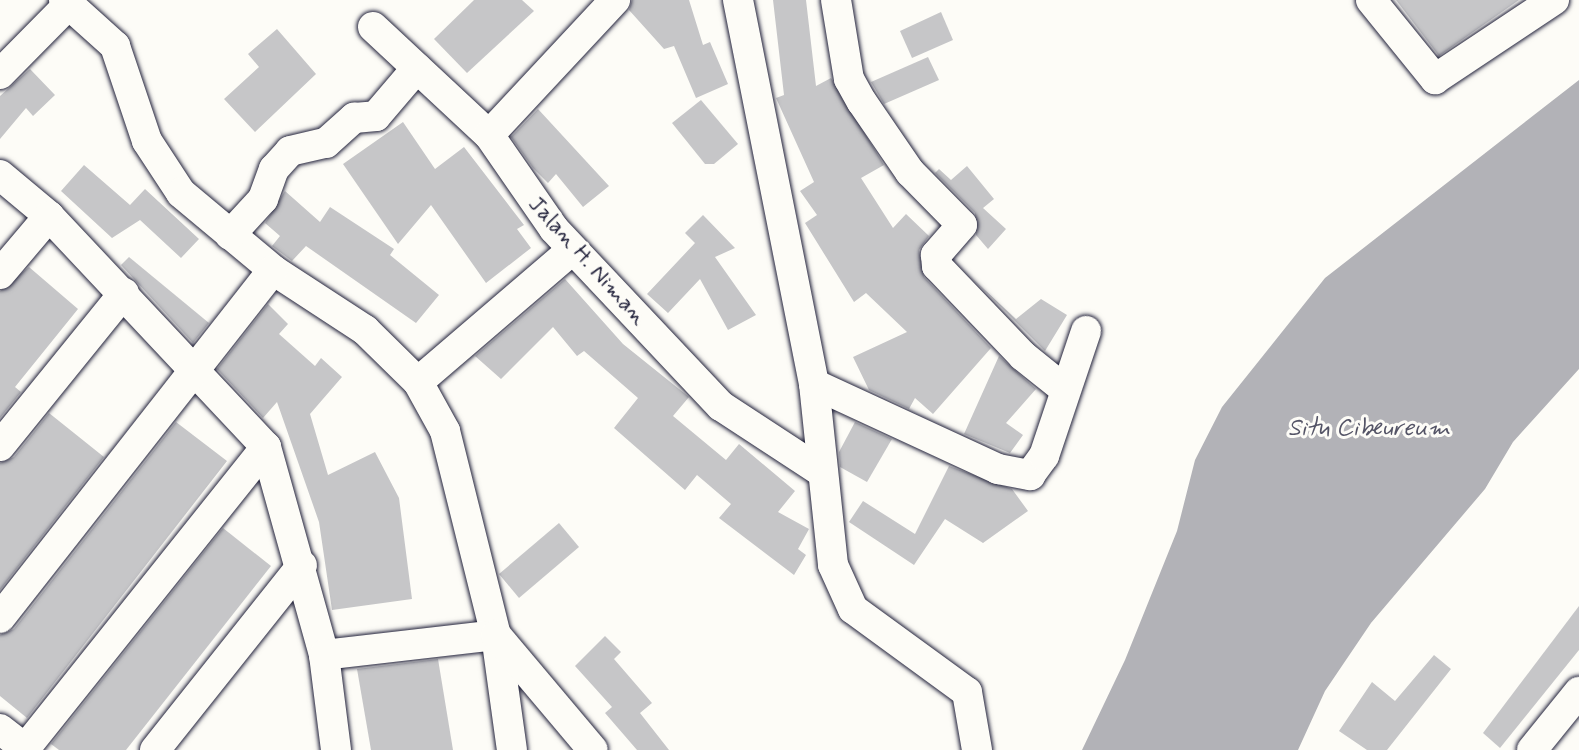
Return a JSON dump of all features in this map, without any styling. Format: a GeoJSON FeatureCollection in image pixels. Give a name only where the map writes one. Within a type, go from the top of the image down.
{"type":"FeatureCollection","features":[{"type":"Feature","properties":{"kind":"street"},"geometry":{"type":"LineString","coordinates":[[489,135],[615,0]]}},
{"type":"Feature","properties":{"kind":"street"},"geometry":{"type":"LineString","coordinates":[[738,0],[814,384],[833,565],[853,609],[967,692],[977,750]]}},
{"type":"Feature","properties":{"kind":"street"},"geometry":{"type":"LineString","coordinates":[[836,0],[849,79],[909,172],[962,225],[936,255],[937,266],[1023,356],[1063,388]]}},
{"type":"Feature","properties":{"kind":"street"},"geometry":{"type":"LineString","coordinates":[[1371,0],[1435,79],[1555,0]]}},
{"type":"Feature","properties":{"kind":"street"},"geometry":{"type":"LineString","coordinates":[[0,74],[67,2],[115,46],[162,170],[230,235],[273,270],[365,330],[418,382],[445,431],[496,635],[512,750]]}},
{"type":"Feature","properties":{"kind":"street","name":"Jalan H. Niman"},"geometry":{"type":"LineString","coordinates":[[373,27],[489,135],[572,250],[721,406],[822,472]]}},
{"type":"Feature","properties":{"kind":"street"},"geometry":{"type":"LineString","coordinates":[[230,235],[263,199],[274,169],[290,151],[326,143],[354,118],[376,116],[417,68]]}},
{"type":"Feature","properties":{"kind":"street"},"geometry":{"type":"LineString","coordinates":[[0,175],[49,216],[266,447],[302,565],[324,655],[336,750]]}},
{"type":"Feature","properties":{"kind":"street"},"geometry":{"type":"LineString","coordinates":[[0,274],[49,216]]}},
{"type":"Feature","properties":{"kind":"street"},"geometry":{"type":"LineString","coordinates":[[418,382],[572,250]]}},
{"type":"Feature","properties":{"kind":"street"},"geometry":{"type":"LineString","coordinates":[[0,618],[195,373],[273,270]]}},
{"type":"Feature","properties":{"kind":"street"},"geometry":{"type":"LineString","coordinates":[[0,446],[124,293]]}},
{"type":"Feature","properties":{"kind":"street"},"geometry":{"type":"LineString","coordinates":[[814,384],[1018,477],[1030,475],[1044,456],[1063,388],[1086,331]]}},
{"type":"Feature","properties":{"kind":"street"},"geometry":{"type":"LineString","coordinates":[[0,729],[26,750],[266,447]]}},
{"type":"Feature","properties":{"kind":"street"},"geometry":{"type":"LineString","coordinates":[[155,750],[302,565]]}},
{"type":"Feature","properties":{"kind":"street"},"geometry":{"type":"LineString","coordinates":[[324,655],[496,635]]}},
{"type":"Feature","properties":{"kind":"street"},"geometry":{"type":"LineString","coordinates":[[496,635],[593,750]]}},
{"type":"Feature","properties":{"kind":"street"},"geometry":{"type":"LineString","coordinates":[[1532,750],[1579,692]]}},
{"type":"Feature","properties":{"kind":"water","name":"Situ Cibeureum"},"geometry":{"type":"Polygon","coordinates":[[[1579,80],[1579,369],[1513,442],[1485,489],[1371,623],[1325,691],[1298,750],[1082,750],[1125,660],[1177,531],[1195,460],[1222,407],[1325,278],[1579,80]]]}},
{"type":"Feature","properties":{"kind":"building"},"geometry":{"type":"Polygon","coordinates":[[[474,0],[522,0],[534,11],[467,73],[434,39],[474,0]]]}},
{"type":"Feature","properties":{"kind":"building"},"geometry":{"type":"Polygon","coordinates":[[[632,0],[689,0],[703,45],[710,42],[728,84],[696,98],[674,46],[664,49],[629,10],[632,0]]]}},
{"type":"Feature","properties":{"kind":"building"},"geometry":{"type":"Polygon","coordinates":[[[773,0],[806,0],[816,86],[831,78],[884,165],[861,178],[893,228],[906,214],[929,236],[919,250],[924,277],[991,348],[933,414],[915,398],[909,409],[869,390],[853,357],[907,332],[866,293],[854,302],[805,223],[817,215],[800,191],[814,182],[776,98],[784,95],[773,0]]]}},
{"type":"Feature","properties":{"kind":"building"},"geometry":{"type":"Polygon","coordinates":[[[1396,0],[1519,0],[1439,56],[1396,0]]]}},
{"type":"Feature","properties":{"kind":"building"},"geometry":{"type":"Polygon","coordinates":[[[941,12],[953,40],[912,58],[900,31],[941,12]]]}},
{"type":"Feature","properties":{"kind":"building"},"geometry":{"type":"Polygon","coordinates":[[[277,29],[316,74],[255,132],[224,99],[259,67],[248,54],[277,29]]]}},
{"type":"Feature","properties":{"kind":"building"},"geometry":{"type":"Polygon","coordinates":[[[928,57],[939,80],[884,104],[871,82],[928,57]]]}},
{"type":"Feature","properties":{"kind":"building"},"geometry":{"type":"Polygon","coordinates":[[[30,69],[55,95],[33,116],[26,108],[0,139],[0,96],[30,69]]]}},
{"type":"Feature","properties":{"kind":"building"},"geometry":{"type":"Polygon","coordinates":[[[701,100],[738,144],[714,164],[705,164],[672,123],[701,100]]]}},
{"type":"Feature","properties":{"kind":"building"},"geometry":{"type":"Polygon","coordinates":[[[538,109],[609,186],[583,207],[556,174],[548,183],[533,168],[511,137],[538,109]]]}},
{"type":"Feature","properties":{"kind":"building"},"geometry":{"type":"Polygon","coordinates":[[[403,122],[435,169],[464,147],[524,225],[517,229],[531,248],[486,283],[431,205],[398,244],[343,164],[403,122]]]}},
{"type":"Feature","properties":{"kind":"building"},"geometry":{"type":"Polygon","coordinates":[[[84,165],[130,205],[145,189],[199,239],[181,258],[140,220],[112,238],[61,191],[84,165]]]}},
{"type":"Feature","properties":{"kind":"building"},"geometry":{"type":"Polygon","coordinates":[[[967,166],[994,199],[983,208],[1006,229],[988,249],[976,235],[975,213],[935,173],[939,169],[951,180],[967,166]]]}},
{"type":"Feature","properties":{"kind":"building"},"geometry":{"type":"Polygon","coordinates":[[[285,191],[320,222],[330,207],[394,249],[390,255],[439,295],[416,323],[306,246],[292,261],[272,246],[280,236],[265,223],[285,191]]]}},
{"type":"Feature","properties":{"kind":"building"},"geometry":{"type":"Polygon","coordinates":[[[703,215],[735,248],[715,257],[756,315],[728,330],[700,279],[668,313],[647,294],[695,243],[685,233],[703,215]]]}},
{"type":"Feature","properties":{"kind":"building"},"geometry":{"type":"Polygon","coordinates":[[[129,257],[209,323],[193,343],[121,265],[129,257]]]}},
{"type":"Feature","properties":{"kind":"building"},"geometry":{"type":"Polygon","coordinates":[[[29,267],[78,309],[15,387],[21,392],[0,418],[0,291],[29,267]]]}},
{"type":"Feature","properties":{"kind":"building"},"geometry":{"type":"Polygon","coordinates":[[[972,278],[1016,319],[1041,299],[1067,315],[1045,351],[972,278]]]}},
{"type":"Feature","properties":{"kind":"building"},"geometry":{"type":"Polygon","coordinates":[[[565,279],[623,344],[689,397],[673,416],[726,460],[739,444],[795,491],[778,512],[809,529],[798,549],[806,555],[794,575],[719,518],[731,504],[697,475],[685,490],[614,428],[638,398],[584,351],[577,356],[553,327],[501,379],[475,356],[565,279]]]}},
{"type":"Feature","properties":{"kind":"building"},"geometry":{"type":"Polygon","coordinates":[[[268,304],[288,324],[279,334],[315,366],[321,358],[342,377],[310,414],[328,475],[375,452],[399,498],[412,599],[332,610],[319,522],[277,402],[263,418],[217,369],[268,304]]]}},
{"type":"Feature","properties":{"kind":"building"},"geometry":{"type":"Polygon","coordinates":[[[999,356],[1036,389],[1006,423],[1023,435],[1010,453],[964,434],[999,356]]]}},
{"type":"Feature","properties":{"kind":"building"},"geometry":{"type":"Polygon","coordinates":[[[49,413],[104,457],[0,590],[0,463],[14,457],[49,413]]]}},
{"type":"Feature","properties":{"kind":"building"},"geometry":{"type":"Polygon","coordinates":[[[176,422],[227,461],[27,718],[0,696],[0,635],[14,629],[176,422]]]}},
{"type":"Feature","properties":{"kind":"building"},"geometry":{"type":"Polygon","coordinates":[[[855,422],[892,439],[867,482],[840,467],[839,452],[855,422]]]}},
{"type":"Feature","properties":{"kind":"building"},"geometry":{"type":"Polygon","coordinates":[[[949,466],[1012,489],[1028,511],[983,543],[945,519],[914,565],[849,522],[863,501],[915,534],[949,466]]]}},
{"type":"Feature","properties":{"kind":"building"},"geometry":{"type":"Polygon","coordinates":[[[559,523],[579,547],[519,598],[499,574],[559,523]]]}},
{"type":"Feature","properties":{"kind":"building"},"geometry":{"type":"Polygon","coordinates":[[[223,528],[271,566],[126,750],[59,750],[51,744],[223,528]]]}},
{"type":"Feature","properties":{"kind":"building"},"geometry":{"type":"Polygon","coordinates":[[[1579,606],[1579,650],[1500,748],[1483,733],[1579,606]]]}},
{"type":"Feature","properties":{"kind":"building"},"geometry":{"type":"Polygon","coordinates":[[[605,636],[621,652],[614,659],[652,703],[640,713],[669,750],[637,750],[605,713],[612,707],[575,666],[605,636]]]}},
{"type":"Feature","properties":{"kind":"building"},"geometry":{"type":"Polygon","coordinates":[[[1434,655],[1451,669],[1387,750],[1367,750],[1339,731],[1372,682],[1395,701],[1434,655]]]}},
{"type":"Feature","properties":{"kind":"building"},"geometry":{"type":"Polygon","coordinates":[[[438,659],[453,750],[371,750],[357,669],[438,659]]]}}]}
